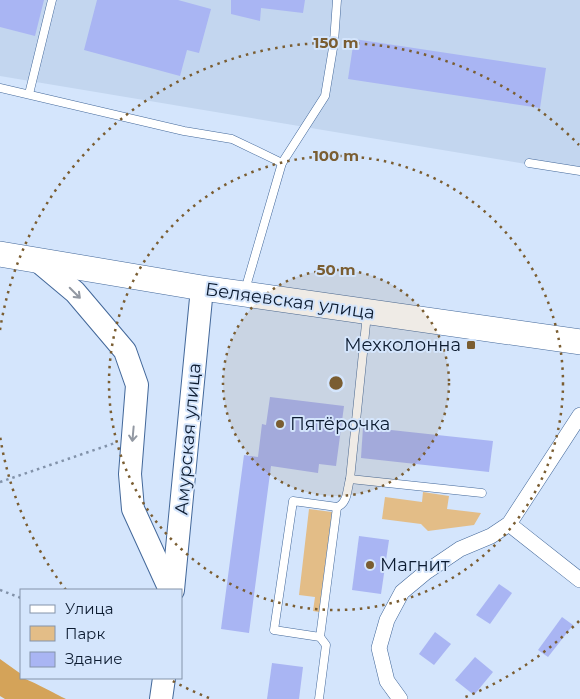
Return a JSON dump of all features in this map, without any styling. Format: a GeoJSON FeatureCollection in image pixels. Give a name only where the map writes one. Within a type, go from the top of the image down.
{"type":"FeatureCollection","features":[{"type":"Feature","properties":{"kind":"main road","name":"Беляевская улица"},"geometry":{"type":"LineString","coordinates":[[0,254],[202,288],[580,342]]}},
{"type":"Feature","properties":{"kind":"street"},"geometry":{"type":"LineString","coordinates":[[38,261],[75,292],[125,351],[137,385],[130,474],[133,509],[172,589]]}},
{"type":"Feature","properties":{"kind":"street","name":"Амурская улица"},"geometry":{"type":"LineString","coordinates":[[172,589],[202,288]]}},
{"type":"Feature","properties":{"kind":"street"},"geometry":{"type":"LineString","coordinates":[[400,699],[386,680],[379,648],[386,620],[402,592],[426,572],[460,549],[491,536],[509,524],[580,415]]}},
{"type":"Feature","properties":{"kind":"street"},"geometry":{"type":"LineString","coordinates":[[509,524],[580,580]]}},
{"type":"Feature","properties":{"kind":"street"},"geometry":{"type":"LineString","coordinates":[[161,699],[164,679]]}},
{"type":"Feature","properties":{"kind":"lane"},"geometry":{"type":"LineString","coordinates":[[29,94],[52,0]]}},
{"type":"Feature","properties":{"kind":"lane"},"geometry":{"type":"LineString","coordinates":[[244,294],[282,163],[325,96],[334,42],[337,0]]}},
{"type":"Feature","properties":{"kind":"lane"},"geometry":{"type":"LineString","coordinates":[[0,88],[184,131],[232,139],[282,163]]}},
{"type":"Feature","properties":{"kind":"lane"},"geometry":{"type":"LineString","coordinates":[[529,163],[580,171]]}},
{"type":"Feature","properties":{"kind":"lane"},"geometry":{"type":"LineString","coordinates":[[319,699],[326,645],[320,637],[274,630],[293,501],[338,508],[343,505],[346,499],[350,479],[367,312]]}},
{"type":"Feature","properties":{"kind":"lane"},"geometry":{"type":"LineString","coordinates":[[350,479],[482,493]]}},
{"type":"Feature","properties":{"kind":"lane"},"geometry":{"type":"LineString","coordinates":[[320,637],[338,508]]}},
{"type":"Feature","properties":{"kind":"path"},"geometry":{"type":"LineString","coordinates":[[0,482],[132,437]]}},
{"type":"Feature","properties":{"kind":"path"},"geometry":{"type":"LineString","coordinates":[[0,590],[20,598]]}},
{"type":"Feature","properties":{"kind":"shaded area"},"geometry":{"type":"Polygon","coordinates":[[[0,0],[580,0],[580,173],[0,76],[0,0]]]}},
{"type":"Feature","properties":{"kind":"shaded area"},"geometry":{"type":"Polygon","coordinates":[[[0,659],[20,673],[20,679],[36,684],[66,699],[5,699],[0,696],[0,659]]]}},
{"type":"Feature","properties":{"kind":"green space"},"geometry":{"type":"Polygon","coordinates":[[[423,492],[449,496],[447,509],[481,513],[474,525],[428,531],[421,524],[382,519],[385,497],[422,502],[423,492]]]}},
{"type":"Feature","properties":{"kind":"green space"},"geometry":{"type":"Polygon","coordinates":[[[309,509],[332,512],[319,612],[313,611],[315,597],[299,595],[309,509]]]}},
{"type":"Feature","properties":{"kind":"building"},"geometry":{"type":"Polygon","coordinates":[[[0,0],[44,0],[35,36],[0,27],[0,0]]]}},
{"type":"Feature","properties":{"kind":"building"},"geometry":{"type":"Polygon","coordinates":[[[97,0],[178,0],[211,9],[199,53],[187,50],[180,76],[84,50],[97,0]]]}},
{"type":"Feature","properties":{"kind":"building"},"geometry":{"type":"Polygon","coordinates":[[[231,0],[305,0],[303,13],[261,8],[260,21],[231,14],[231,0]]]}},
{"type":"Feature","properties":{"kind":"building"},"geometry":{"type":"Polygon","coordinates":[[[354,39],[546,68],[540,108],[348,79],[354,39]]]}},
{"type":"Feature","properties":{"kind":"building"},"geometry":{"type":"Polygon","coordinates":[[[270,397],[344,406],[336,466],[319,464],[318,473],[271,466],[249,633],[221,629],[244,455],[258,457],[262,424],[266,425],[270,397]]]}},
{"type":"Feature","properties":{"kind":"building"},"geometry":{"type":"Polygon","coordinates":[[[363,427],[493,441],[489,472],[361,458],[363,427]]]}},
{"type":"Feature","properties":{"kind":"building","name":"Магнит"},"geometry":{"type":"Polygon","coordinates":[[[359,536],[389,540],[381,594],[352,590],[359,536]]]}},
{"type":"Feature","properties":{"kind":"building"},"geometry":{"type":"Polygon","coordinates":[[[499,584],[512,593],[490,624],[476,615],[499,584]]]}},
{"type":"Feature","properties":{"kind":"building"},"geometry":{"type":"Polygon","coordinates":[[[562,617],[573,625],[548,657],[538,650],[562,617]]]}},
{"type":"Feature","properties":{"kind":"building"},"geometry":{"type":"Polygon","coordinates":[[[435,632],[451,644],[434,665],[419,654],[435,632]]]}},
{"type":"Feature","properties":{"kind":"building"},"geometry":{"type":"Polygon","coordinates":[[[475,657],[493,672],[474,695],[455,680],[475,657]]]}},
{"type":"Feature","properties":{"kind":"building"},"geometry":{"type":"Polygon","coordinates":[[[272,663],[303,667],[299,699],[267,699],[272,663]]]}},
{"type":"Feature","properties":{"kind":"place","name":"Мехколонна"},"geometry":{"type":"Point","coordinates":[471,345]}},
{"type":"Feature","properties":{"kind":"place","name":"Пятёрочка"},"geometry":{"type":"Point","coordinates":[280,424]}},
{"type":"Feature","properties":{"kind":"place","name":"Магнит"},"geometry":{"type":"Point","coordinates":[370,565]}}]}
